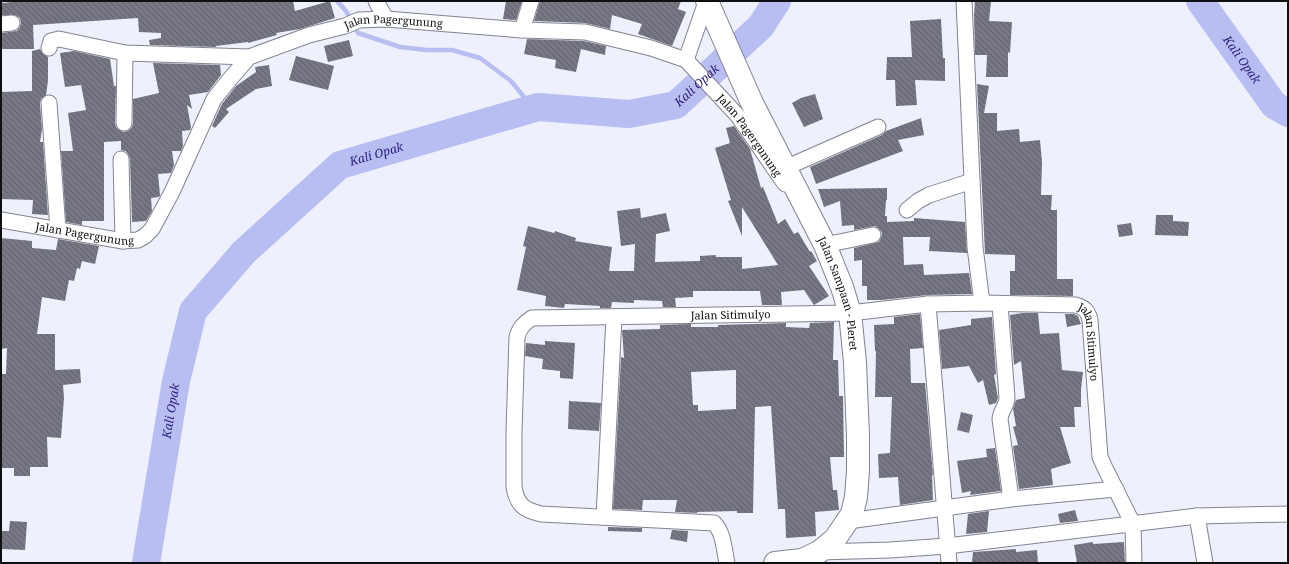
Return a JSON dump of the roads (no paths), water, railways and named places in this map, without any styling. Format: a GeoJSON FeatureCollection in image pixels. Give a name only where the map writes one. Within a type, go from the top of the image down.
{"type":"FeatureCollection","features":[{"type":"Feature","properties":{"kind":"main road","name":"Jalan Sampaan - Pleret"},"geometry":{"type":"LineString","coordinates":[[707,2],[745,109],[785,168],[825,245],[842,287],[850,313],[855,362],[858,436],[856,498],[852,514],[836,539],[819,552],[802,560],[775,563]]}},
{"type":"Feature","properties":{"kind":"street"},"geometry":{"type":"LineString","coordinates":[[376,1],[386,19]]}},
{"type":"Feature","properties":{"kind":"street"},"geometry":{"type":"LineString","coordinates":[[522,30],[531,1]]}},
{"type":"Feature","properties":{"kind":"street"},"geometry":{"type":"LineString","coordinates":[[964,1],[975,246],[982,303]]}},
{"type":"Feature","properties":{"kind":"street"},"geometry":{"type":"LineString","coordinates":[[691,65],[707,2]]}},
{"type":"Feature","properties":{"kind":"street","name":"Jalan Pagergunung"},"geometry":{"type":"LineString","coordinates":[[1,220],[123,241],[138,240],[152,229],[172,192],[214,99],[249,57],[302,38],[352,23],[386,19],[522,30],[585,32],[651,48],[691,65],[745,109],[757,145],[813,224]]}},
{"type":"Feature","properties":{"kind":"street"},"geometry":{"type":"LineString","coordinates":[[49,48],[51,41],[59,39],[125,53],[249,57]]}},
{"type":"Feature","properties":{"kind":"street"},"geometry":{"type":"LineString","coordinates":[[124,123],[125,53]]}},
{"type":"Feature","properties":{"kind":"street"},"geometry":{"type":"LineString","coordinates":[[49,103],[58,230]]}},
{"type":"Feature","properties":{"kind":"street"},"geometry":{"type":"LineString","coordinates":[[785,168],[878,127]]}},
{"type":"Feature","properties":{"kind":"street"},"geometry":{"type":"LineString","coordinates":[[121,159],[123,241]]}},
{"type":"Feature","properties":{"kind":"street"},"geometry":{"type":"LineString","coordinates":[[907,210],[918,201],[929,195],[972,181]]}},
{"type":"Feature","properties":{"kind":"street"},"geometry":{"type":"LineString","coordinates":[[825,245],[873,235]]}},
{"type":"Feature","properties":{"kind":"street","name":"Jalan Sitimulyo"},"geometry":{"type":"LineString","coordinates":[[604,517],[536,513],[524,508],[516,495],[514,487],[514,431],[516,337],[524,322],[532,318],[850,313],[928,304],[982,303],[1076,305],[1084,307],[1090,320],[1100,456],[1128,514]]}},
{"type":"Feature","properties":{"kind":"street"},"geometry":{"type":"LineString","coordinates":[[928,304],[949,563]]}},
{"type":"Feature","properties":{"kind":"street"},"geometry":{"type":"LineString","coordinates":[[1000,304],[1008,398],[1002,409],[1000,419],[1010,499]]}},
{"type":"Feature","properties":{"kind":"street"},"geometry":{"type":"LineString","coordinates":[[614,317],[604,517],[714,522],[721,532],[726,563]]}},
{"type":"Feature","properties":{"kind":"street"},"geometry":{"type":"LineString","coordinates":[[848,521],[1010,499],[1116,489]]}},
{"type":"Feature","properties":{"kind":"street"},"geometry":{"type":"LineString","coordinates":[[1128,514],[1134,563]]}},
{"type":"Feature","properties":{"kind":"street"},"geometry":{"type":"LineString","coordinates":[[819,552],[890,550],[947,546],[1128,514],[1197,516],[1288,514]]}},
{"type":"Feature","properties":{"kind":"street"},"geometry":{"type":"LineString","coordinates":[[1197,516],[1205,563]]}},
{"type":"Feature","properties":{"kind":"waterway"},"geometry":{"type":"LineString","coordinates":[[337,1],[346,11],[358,33],[400,47],[427,50],[452,50],[480,58],[511,81],[533,108]]}},
{"type":"Feature","properties":{"kind":"waterway","name":"Kali Opak"},"geometry":{"type":"LineString","coordinates":[[146,563],[176,381],[193,311],[244,252],[340,165],[538,107],[629,114],[676,105],[761,26],[777,1]]}},
{"type":"Feature","properties":{"kind":"waterway","name":"Kali Opak"},"geometry":{"type":"LineString","coordinates":[[1200,1],[1274,105],[1288,113]]}}]}
